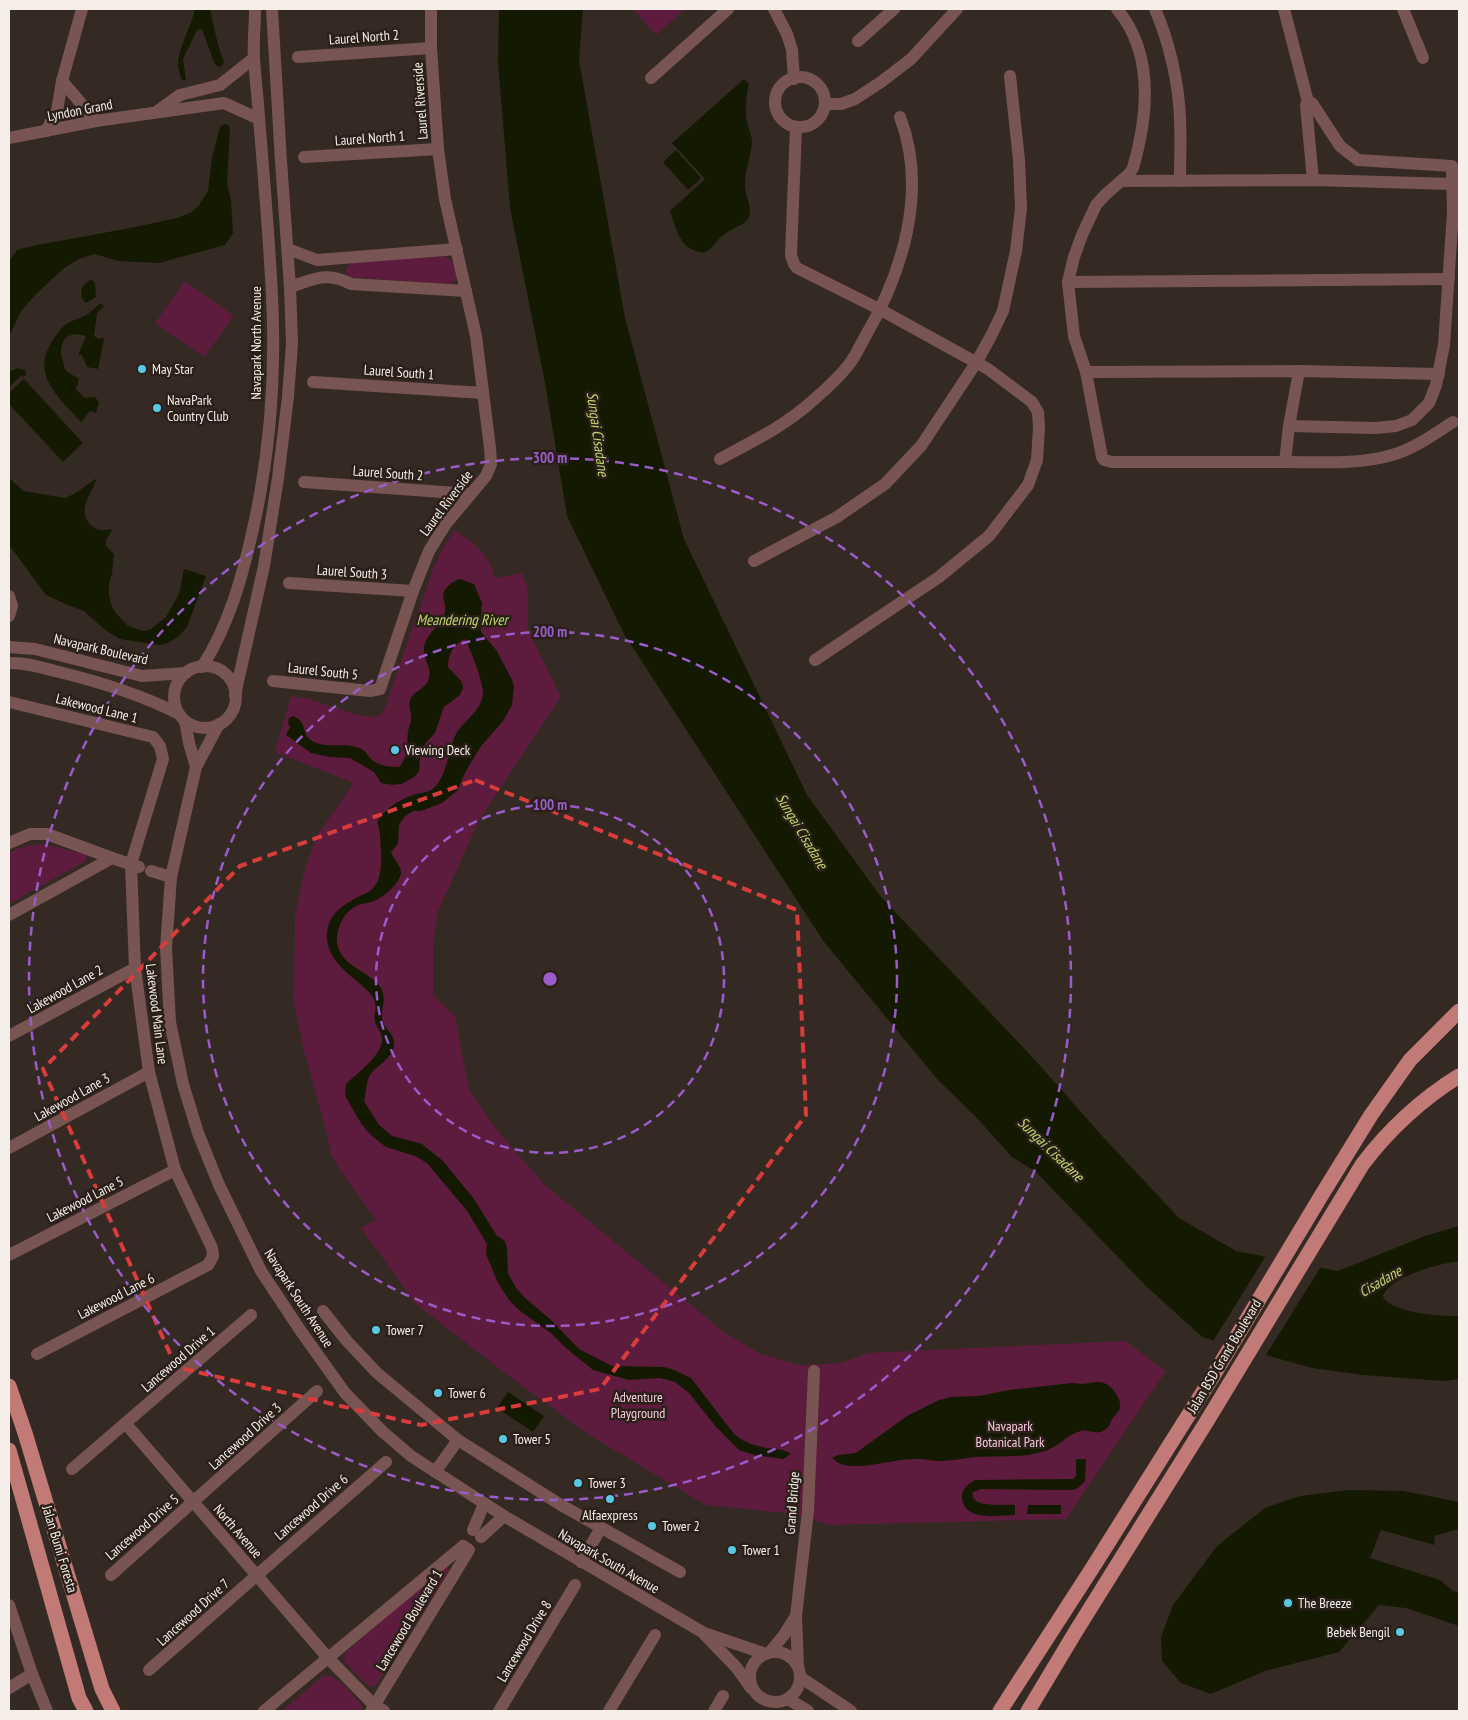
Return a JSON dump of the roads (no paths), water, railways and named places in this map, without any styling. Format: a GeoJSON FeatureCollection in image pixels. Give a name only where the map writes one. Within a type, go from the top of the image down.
{"type":"FeatureCollection","features":[{"type":"Feature","properties":{"kind":"main road","name":"Jalan BSD Grand Boulevard"},"geometry":{"type":"LineString","coordinates":[[1000,1711],[1100,1557],[1213,1376],[1371,1115],[1402,1071],[1423,1046],[1459,1011]]}},
{"type":"Feature","properties":{"kind":"main road","name":"Jalan BSD Grand Boulevard"},"geometry":{"type":"LineString","coordinates":[[1028,1711],[1114,1568],[1207,1422],[1362,1165],[1406,1117],[1459,1076]]}},
{"type":"Feature","properties":{"kind":"main road","name":"Jalan Bumi Foresta"},"geometry":{"type":"LineString","coordinates":[[9,1386],[25,1433],[102,1689],[113,1711]]}},
{"type":"Feature","properties":{"kind":"main road","name":"Jalan Bumi Foresta"},"geometry":{"type":"LineString","coordinates":[[9,1450],[83,1705]]}},
{"type":"Feature","properties":{"kind":"main road"},"geometry":{"type":"LineString","coordinates":[[83,1705],[102,1689]]}},
{"type":"Feature","properties":{"kind":"street"},"geometry":{"type":"LineString","coordinates":[[46,131],[57,111],[62,81],[82,9]]}},
{"type":"Feature","properties":{"kind":"street","name":"Navapark North Avenue"},"geometry":{"type":"LineString","coordinates":[[202,667],[216,646],[226,625],[246,562],[266,455],[272,396],[272,296],[254,58],[255,9]]}},
{"type":"Feature","properties":{"kind":"street"},"geometry":{"type":"LineString","coordinates":[[9,663],[35,666],[80,677],[150,699],[201,728],[219,724],[233,709],[264,566],[278,478],[288,397],[292,344],[288,249],[272,9]]}},
{"type":"Feature","properties":{"kind":"street","name":"Laurel Riverside"},"geometry":{"type":"LineString","coordinates":[[370,691],[380,689],[384,682],[413,591],[429,551],[445,525],[486,476],[491,464],[476,336],[445,199],[438,149],[431,48],[431,9]]}},
{"type":"Feature","properties":{"kind":"street"},"geometry":{"type":"LineString","coordinates":[[651,78],[728,9]]}},
{"type":"Feature","properties":{"kind":"street"},"geometry":{"type":"LineString","coordinates":[[774,9],[787,34],[792,50],[794,78]]}},
{"type":"Feature","properties":{"kind":"street"},"geometry":{"type":"LineString","coordinates":[[858,41],[894,9]]}},
{"type":"Feature","properties":{"kind":"street"},"geometry":{"type":"LineString","coordinates":[[825,104],[841,104],[855,99],[881,82],[911,59],[957,9]]}},
{"type":"Feature","properties":{"kind":"street"},"geometry":{"type":"LineString","coordinates":[[1117,9],[1125,19],[1138,47],[1144,78],[1144,124],[1133,168],[1096,205],[1074,256],[1068,282],[1074,336],[1086,372],[1101,454],[1104,460],[1112,462],[1356,461],[1393,455],[1414,446],[1453,422]]}},
{"type":"Feature","properties":{"kind":"street"},"geometry":{"type":"LineString","coordinates":[[1155,9],[1162,24],[1178,97],[1180,181]]}},
{"type":"Feature","properties":{"kind":"street"},"geometry":{"type":"LineString","coordinates":[[1284,9],[1308,102],[1306,105],[1313,180]]}},
{"type":"Feature","properties":{"kind":"street"},"geometry":{"type":"LineString","coordinates":[[1402,9],[1422,58]]}},
{"type":"Feature","properties":{"kind":"street","name":"Laurel North 2"},"geometry":{"type":"LineString","coordinates":[[298,57],[431,48]]}},
{"type":"Feature","properties":{"kind":"street","name":"Lyndon Grand"},"geometry":{"type":"LineString","coordinates":[[157,112],[180,95],[220,85],[254,58]]}},
{"type":"Feature","properties":{"kind":"street"},"geometry":{"type":"LineString","coordinates":[[754,561],[837,517],[885,484],[921,446],[976,363],[991,336],[1003,311],[1016,251],[1021,208],[1019,160],[1010,76]]}},
{"type":"Feature","properties":{"kind":"street"},"geometry":{"type":"LineString","coordinates":[[794,78],[810,79],[816,83],[824,96],[825,104],[820,118],[813,124],[805,127],[796,127],[788,124],[777,112],[777,95],[781,88],[794,78]]}},
{"type":"Feature","properties":{"kind":"street"},"geometry":{"type":"LineString","coordinates":[[62,81],[96,121]]}},
{"type":"Feature","properties":{"kind":"street"},"geometry":{"type":"LineString","coordinates":[[220,85],[224,103],[259,118]]}},
{"type":"Feature","properties":{"kind":"street"},"geometry":{"type":"LineString","coordinates":[[1289,426],[1375,428],[1404,424],[1416,417],[1429,403],[1433,395],[1444,346],[1456,215],[1452,166],[1364,161],[1352,157],[1340,146],[1312,103],[1308,102]]}},
{"type":"Feature","properties":{"kind":"street","name":"Lyndon Grand"},"geometry":{"type":"LineString","coordinates":[[9,138],[96,121],[224,103]]}},
{"type":"Feature","properties":{"kind":"street"},"geometry":{"type":"LineString","coordinates":[[720,458],[779,426],[816,398],[850,363],[881,310],[896,275],[905,243],[911,200],[909,148],[906,131],[900,117]]}},
{"type":"Feature","properties":{"kind":"street"},"geometry":{"type":"LineString","coordinates":[[796,127],[791,255],[797,268],[881,310],[988,369],[1032,402],[1038,412],[1039,427],[1036,460],[1028,485],[989,536],[939,577],[815,660]]}},
{"type":"Feature","properties":{"kind":"street","name":"Laurel North 1"},"geometry":{"type":"LineString","coordinates":[[304,157],[438,149]]}},
{"type":"Feature","properties":{"kind":"street"},"geometry":{"type":"LineString","coordinates":[[1121,181],[1313,180],[1453,184]]}},
{"type":"Feature","properties":{"kind":"street"},"geometry":{"type":"LineString","coordinates":[[288,249],[317,260],[457,249]]}},
{"type":"Feature","properties":{"kind":"street"},"geometry":{"type":"LineString","coordinates":[[338,258],[340,278]]}},
{"type":"Feature","properties":{"kind":"street"},"geometry":{"type":"LineString","coordinates":[[290,286],[318,277],[340,278],[351,284],[466,290]]}},
{"type":"Feature","properties":{"kind":"street"},"geometry":{"type":"LineString","coordinates":[[1068,282],[1449,279]]}},
{"type":"Feature","properties":{"kind":"street"},"geometry":{"type":"LineString","coordinates":[[1086,372],[1299,371],[1438,374]]}},
{"type":"Feature","properties":{"kind":"street"},"geometry":{"type":"LineString","coordinates":[[1285,462],[1289,426],[1299,371]]}},
{"type":"Feature","properties":{"kind":"street","name":"Laurel South 1"},"geometry":{"type":"LineString","coordinates":[[313,382],[483,393]]}},
{"type":"Feature","properties":{"kind":"street"},"geometry":{"type":"LineString","coordinates":[[272,396],[288,397]]}},
{"type":"Feature","properties":{"kind":"street","name":"Laurel South 2"},"geometry":{"type":"LineString","coordinates":[[304,482],[470,494]]}},
{"type":"Feature","properties":{"kind":"street","name":"Laurel South 3"},"geometry":{"type":"LineString","coordinates":[[289,583],[413,591]]}},
{"type":"Feature","properties":{"kind":"street"},"geometry":{"type":"LineString","coordinates":[[9,596],[12,606],[9,616]]}},
{"type":"Feature","properties":{"kind":"street","name":"Navapark Boulevard"},"geometry":{"type":"LineString","coordinates":[[9,647],[35,649],[142,676],[186,673]]}},
{"type":"Feature","properties":{"kind":"street"},"geometry":{"type":"LineString","coordinates":[[182,717],[174,702],[175,689],[186,673],[202,667],[209,667],[222,672],[231,682],[235,695]]}},
{"type":"Feature","properties":{"kind":"street","name":"Laurel South 5"},"geometry":{"type":"LineString","coordinates":[[273,681],[370,691]]}},
{"type":"Feature","properties":{"kind":"street","name":"Lakewood Lane 1"},"geometry":{"type":"LineString","coordinates":[[9,702],[153,737],[160,746],[163,759]]}},
{"type":"Feature","properties":{"kind":"street","name":"Navapark South Avenue"},"geometry":{"type":"LineString","coordinates":[[182,717],[196,767]]}},
{"type":"Feature","properties":{"kind":"street","name":"Navapark South Avenue"},"geometry":{"type":"LineString","coordinates":[[219,724],[196,767],[171,877],[166,948],[170,1022],[183,1084],[198,1134],[219,1185],[261,1271],[345,1393],[399,1446],[434,1472],[484,1504],[704,1633],[768,1653]]}},
{"type":"Feature","properties":{"kind":"street","name":"Lakewood Main Lane"},"geometry":{"type":"LineString","coordinates":[[163,759],[140,867],[135,968],[149,1072],[175,1170],[212,1248],[213,1256],[208,1265]]}},
{"type":"Feature","properties":{"kind":"street"},"geometry":{"type":"LineString","coordinates":[[9,843],[30,834],[47,834],[171,877]]}},
{"type":"Feature","properties":{"kind":"street"},"geometry":{"type":"LineString","coordinates":[[9,915],[112,858]]}},
{"type":"Feature","properties":{"kind":"street","name":"Lakewood Lane 2"},"geometry":{"type":"LineString","coordinates":[[9,1036],[135,968]]}},
{"type":"Feature","properties":{"kind":"street","name":"Lakewood Lane 3"},"geometry":{"type":"LineString","coordinates":[[9,1148],[149,1072]]}},
{"type":"Feature","properties":{"kind":"street","name":"Lakewood Lane 5"},"geometry":{"type":"LineString","coordinates":[[9,1255],[175,1170]]}},
{"type":"Feature","properties":{"kind":"street","name":"Lakewood Lane 6"},"geometry":{"type":"LineString","coordinates":[[37,1354],[208,1265]]}},
{"type":"Feature","properties":{"kind":"street"},"geometry":{"type":"LineString","coordinates":[[323,1311],[346,1340],[378,1374],[458,1440],[601,1528],[680,1572]]}},
{"type":"Feature","properties":{"kind":"street","name":"Lancewood Drive 1"},"geometry":{"type":"LineString","coordinates":[[72,1469],[251,1316]]}},
{"type":"Feature","properties":{"kind":"street","name":"Grand Bridge"},"geometry":{"type":"LineString","coordinates":[[799,1671],[796,1616],[808,1511],[814,1371]]}},
{"type":"Feature","properties":{"kind":"street","name":"Lancewood Drive 3"},"geometry":{"type":"LineString","coordinates":[[193,1503],[317,1391]]}},
{"type":"Feature","properties":{"kind":"street","name":"North Avenue"},"geometry":{"type":"LineString","coordinates":[[126,1424],[328,1658],[376,1709]]}},
{"type":"Feature","properties":{"kind":"street"},"geometry":{"type":"LineString","coordinates":[[434,1472],[458,1440]]}},
{"type":"Feature","properties":{"kind":"street","name":"Lancewood Drive 6"},"geometry":{"type":"LineString","coordinates":[[256,1575],[386,1462]]}},
{"type":"Feature","properties":{"kind":"street","name":"Lancewood Drive 5"},"geometry":{"type":"LineString","coordinates":[[111,1575],[193,1503]]}},
{"type":"Feature","properties":{"kind":"street"},"geometry":{"type":"LineString","coordinates":[[484,1504],[477,1533],[504,1516]]}},
{"type":"Feature","properties":{"kind":"street"},"geometry":{"type":"LineString","coordinates":[[581,1562],[601,1528]]}},
{"type":"Feature","properties":{"kind":"street","name":"Lancewood Boulevard 1"},"geometry":{"type":"LineString","coordinates":[[264,1711],[466,1548],[376,1709]]}},
{"type":"Feature","properties":{"kind":"street","name":"Lancewood Drive 7"},"geometry":{"type":"LineString","coordinates":[[149,1670],[256,1575]]}},
{"type":"Feature","properties":{"kind":"street","name":"Lancewood Drive 8"},"geometry":{"type":"LineString","coordinates":[[499,1711],[575,1585]]}},
{"type":"Feature","properties":{"kind":"street"},"geometry":{"type":"LineString","coordinates":[[9,1606],[32,1674],[48,1711]]}},
{"type":"Feature","properties":{"kind":"street"},"geometry":{"type":"LineString","coordinates":[[796,1616],[784,1635],[768,1653],[755,1661],[749,1677],[753,1690],[758,1697],[770,1702],[779,1702],[788,1699],[797,1690],[799,1671]]}},
{"type":"Feature","properties":{"kind":"street","name":"Navapark South Avenue"},"geometry":{"type":"LineString","coordinates":[[704,1633],[736,1667],[753,1690]]}},
{"type":"Feature","properties":{"kind":"street"},"geometry":{"type":"LineString","coordinates":[[609,1711],[655,1635]]}},
{"type":"Feature","properties":{"kind":"street"},"geometry":{"type":"LineString","coordinates":[[768,1653],[777,1652],[788,1655],[799,1671],[850,1711]]}},
{"type":"Feature","properties":{"kind":"street"},"geometry":{"type":"LineString","coordinates":[[9,1688],[32,1674]]}},
{"type":"Feature","properties":{"kind":"street"},"geometry":{"type":"LineString","coordinates":[[996,1711],[1013,1690]]}},
{"type":"Feature","properties":{"kind":"street"},"geometry":{"type":"LineString","coordinates":[[714,1711],[723,1696]]}},
{"type":"Feature","properties":{"kind":"street"},"geometry":{"type":"LineString","coordinates":[[788,1699],[808,1711]]}},
{"type":"Feature","properties":{"kind":"water"},"geometry":{"type":"Polygon","coordinates":[[[195,9],[210,9],[224,62],[221,67],[217,66],[202,29],[197,30],[183,59],[186,80],[182,80],[178,68],[179,57],[195,9]]]}},
{"type":"Feature","properties":{"kind":"water"},"geometry":{"type":"Polygon","coordinates":[[[499,9],[583,9],[579,60],[625,318],[684,539],[807,795],[881,897],[1034,1059],[1104,1138],[1179,1218],[1236,1251],[1338,1271],[1425,1236],[1459,1226],[1459,1261],[1428,1268],[1404,1277],[1394,1283],[1383,1297],[1397,1307],[1418,1313],[1459,1316],[1459,1379],[1444,1381],[1363,1375],[1312,1368],[1202,1337],[1145,1285],[1035,1171],[1012,1157],[975,1116],[938,1080],[824,942],[624,634],[567,516],[545,383],[510,208],[498,62],[499,9]]]}},
{"type":"Feature","properties":{"kind":"water"},"geometry":{"type":"Polygon","coordinates":[[[744,79],[749,84],[746,113],[752,141],[745,186],[750,215],[746,221],[723,235],[711,248],[705,252],[698,252],[688,247],[680,238],[670,211],[705,179],[672,143],[744,79]]]}},
{"type":"Feature","properties":{"kind":"water"},"geometry":{"type":"Polygon","coordinates":[[[225,124],[230,128],[227,183],[231,201],[233,233],[225,245],[159,263],[118,261],[95,254],[79,259],[64,268],[36,294],[22,310],[9,336],[9,261],[17,250],[177,218],[192,212],[208,191],[212,157],[220,127],[225,124]]]}},
{"type":"Feature","properties":{"kind":"water"},"geometry":{"type":"Polygon","coordinates":[[[676,150],[701,178],[688,190],[663,162],[676,150]]]}},
{"type":"Feature","properties":{"kind":"water"},"geometry":{"type":"Polygon","coordinates":[[[92,280],[95,283],[96,297],[86,303],[81,293],[83,286],[92,280]]]}},
{"type":"Feature","properties":{"kind":"water"},"geometry":{"type":"Polygon","coordinates":[[[100,303],[104,306],[97,313],[94,336],[99,339],[104,338],[98,369],[87,367],[82,355],[78,355],[86,336],[73,334],[68,336],[61,349],[65,369],[79,379],[76,389],[85,398],[95,397],[99,402],[96,413],[90,411],[81,422],[51,387],[46,377],[44,366],[46,355],[58,332],[71,322],[87,315],[100,303]]]}},
{"type":"Feature","properties":{"kind":"water"},"geometry":{"type":"Polygon","coordinates":[[[18,368],[25,370],[26,375],[23,377],[22,375],[9,387],[9,372],[18,368]]]}},
{"type":"Feature","properties":{"kind":"water"},"geometry":{"type":"Polygon","coordinates":[[[24,379],[83,443],[63,462],[9,404],[9,393],[24,379]]]}},
{"type":"Feature","properties":{"kind":"water"},"geometry":{"type":"Polygon","coordinates":[[[9,478],[24,491],[65,498],[97,478],[86,502],[85,514],[87,520],[96,529],[112,530],[106,540],[106,546],[114,554],[109,595],[115,612],[128,626],[143,631],[151,629],[166,617],[179,594],[184,569],[206,576],[187,627],[178,637],[166,644],[159,645],[120,639],[105,630],[84,611],[46,595],[9,545],[9,478]]]}},
{"type":"Feature","properties":{"kind":"water","name":"Meandering River"},"geometry":{"type":"Polygon","coordinates":[[[460,579],[474,584],[482,603],[481,632],[497,651],[512,680],[514,686],[512,705],[503,721],[481,746],[457,791],[442,803],[421,811],[413,811],[404,817],[399,825],[398,844],[391,852],[401,872],[395,884],[380,898],[354,907],[344,917],[339,926],[337,935],[341,954],[353,966],[376,982],[383,992],[382,1018],[394,1042],[394,1048],[389,1057],[370,1075],[364,1101],[379,1125],[392,1136],[422,1144],[443,1161],[474,1199],[497,1236],[505,1241],[508,1273],[516,1288],[579,1349],[612,1366],[664,1367],[691,1378],[734,1434],[754,1445],[782,1450],[791,1454],[783,1459],[755,1455],[739,1450],[717,1428],[689,1393],[675,1382],[660,1378],[629,1380],[593,1370],[552,1334],[519,1310],[509,1300],[498,1283],[486,1254],[487,1244],[468,1212],[427,1163],[415,1156],[386,1147],[372,1136],[362,1125],[345,1095],[346,1084],[379,1051],[382,1038],[375,1021],[376,1006],[371,994],[342,968],[332,956],[327,942],[330,921],[348,902],[370,891],[376,884],[381,861],[380,833],[377,822],[397,802],[431,790],[441,779],[453,740],[459,729],[479,705],[483,689],[465,639],[455,646],[450,653],[448,662],[448,667],[462,682],[463,688],[460,695],[444,707],[435,733],[425,744],[420,756],[419,772],[402,784],[381,783],[374,772],[350,758],[330,757],[311,753],[286,735],[290,727],[288,723],[289,718],[293,716],[298,718],[303,724],[308,737],[316,743],[353,746],[362,749],[373,761],[387,766],[399,767],[405,758],[407,750],[408,731],[411,720],[409,705],[411,698],[428,682],[430,674],[424,652],[425,642],[441,621],[445,612],[443,596],[445,590],[452,583],[460,579]]]}},
{"type":"Feature","properties":{"kind":"water"},"geometry":{"type":"Polygon","coordinates":[[[1096,1382],[1104,1383],[1110,1387],[1119,1398],[1119,1410],[1108,1428],[1100,1432],[1084,1431],[1076,1433],[1045,1451],[1020,1456],[977,1457],[944,1461],[912,1459],[856,1466],[843,1465],[832,1458],[838,1455],[856,1453],[907,1416],[939,1400],[951,1397],[979,1396],[1009,1390],[1096,1382]]]}},
{"type":"Feature","properties":{"kind":"water"},"geometry":{"type":"Polygon","coordinates":[[[508,1392],[544,1416],[533,1432],[497,1408],[508,1392]]]}},
{"type":"Feature","properties":{"kind":"water"},"geometry":{"type":"Polygon","coordinates":[[[1076,1459],[1086,1459],[1085,1481],[1078,1488],[1072,1490],[981,1489],[973,1492],[973,1497],[976,1501],[988,1505],[1015,1505],[1015,1515],[984,1516],[976,1514],[965,1506],[962,1499],[964,1490],[975,1480],[1073,1479],[1076,1476],[1076,1459]]]}},
{"type":"Feature","properties":{"kind":"water"},"geometry":{"type":"Polygon","coordinates":[[[1349,1490],[1404,1491],[1459,1502],[1459,1529],[1434,1536],[1435,1545],[1381,1530],[1370,1558],[1440,1580],[1453,1591],[1459,1593],[1459,1626],[1406,1608],[1379,1605],[1339,1652],[1265,1671],[1211,1694],[1181,1683],[1162,1661],[1161,1637],[1173,1605],[1217,1546],[1265,1508],[1300,1496],[1349,1490]]]}},
{"type":"Feature","properties":{"kind":"water"},"geometry":{"type":"Polygon","coordinates":[[[1028,1505],[1061,1505],[1061,1514],[1027,1514],[1028,1505]]]}},
{"type":"Feature","properties":{"kind":"place","name":"May Star"},"geometry":{"type":"Point","coordinates":[142,369]}},
{"type":"Feature","properties":{"kind":"place","name":"NavaPark Country Club"},"geometry":{"type":"Point","coordinates":[157,408]}},
{"type":"Feature","properties":{"kind":"place","name":"Viewing Deck"},"geometry":{"type":"Point","coordinates":[395,750]}},
{"type":"Feature","properties":{"kind":"place","name":"Tower 7"},"geometry":{"type":"Point","coordinates":[376,1330]}},
{"type":"Feature","properties":{"kind":"place","name":"Tower 6"},"geometry":{"type":"Point","coordinates":[438,1393]}},
{"type":"Feature","properties":{"kind":"place","name":"Tower 5"},"geometry":{"type":"Point","coordinates":[503,1439]}},
{"type":"Feature","properties":{"kind":"place","name":"Tower 3"},"geometry":{"type":"Point","coordinates":[578,1483]}},
{"type":"Feature","properties":{"kind":"place","name":"Alfaexpress"},"geometry":{"type":"Point","coordinates":[610,1499]}},
{"type":"Feature","properties":{"kind":"place","name":"Tower 2"},"geometry":{"type":"Point","coordinates":[652,1526]}},
{"type":"Feature","properties":{"kind":"place","name":"Tower 1"},"geometry":{"type":"Point","coordinates":[732,1550]}},
{"type":"Feature","properties":{"kind":"place","name":"The Breeze"},"geometry":{"type":"Point","coordinates":[1288,1603]}},
{"type":"Feature","properties":{"kind":"place","name":"Bebek Bengil"},"geometry":{"type":"Point","coordinates":[1400,1632]}},
{"type":"Feature","properties":{"kind":"water label","name":"Sungai Cisadane"},"geometry":{"type":"Point","coordinates":[598,434]}},
{"type":"Feature","properties":{"kind":"water label","name":"Sungai Cisadane"},"geometry":{"type":"Point","coordinates":[802,831]}},
{"type":"Feature","properties":{"kind":"water label","name":"Sungai Cisadane"},"geometry":{"type":"Point","coordinates":[1051,1149]}},
{"type":"Feature","properties":{"kind":"water label","name":"Cisadane"},"geometry":{"type":"Point","coordinates":[1380,1281]}},
{"type":"Feature","properties":{"kind":"park label","name":"Adventure Playground"},"geometry":{"type":"Point","coordinates":[638,1405]}},
{"type":"Feature","properties":{"kind":"park label","name":"Navapark Botanical Park"},"geometry":{"type":"Point","coordinates":[1010,1434]}}]}
